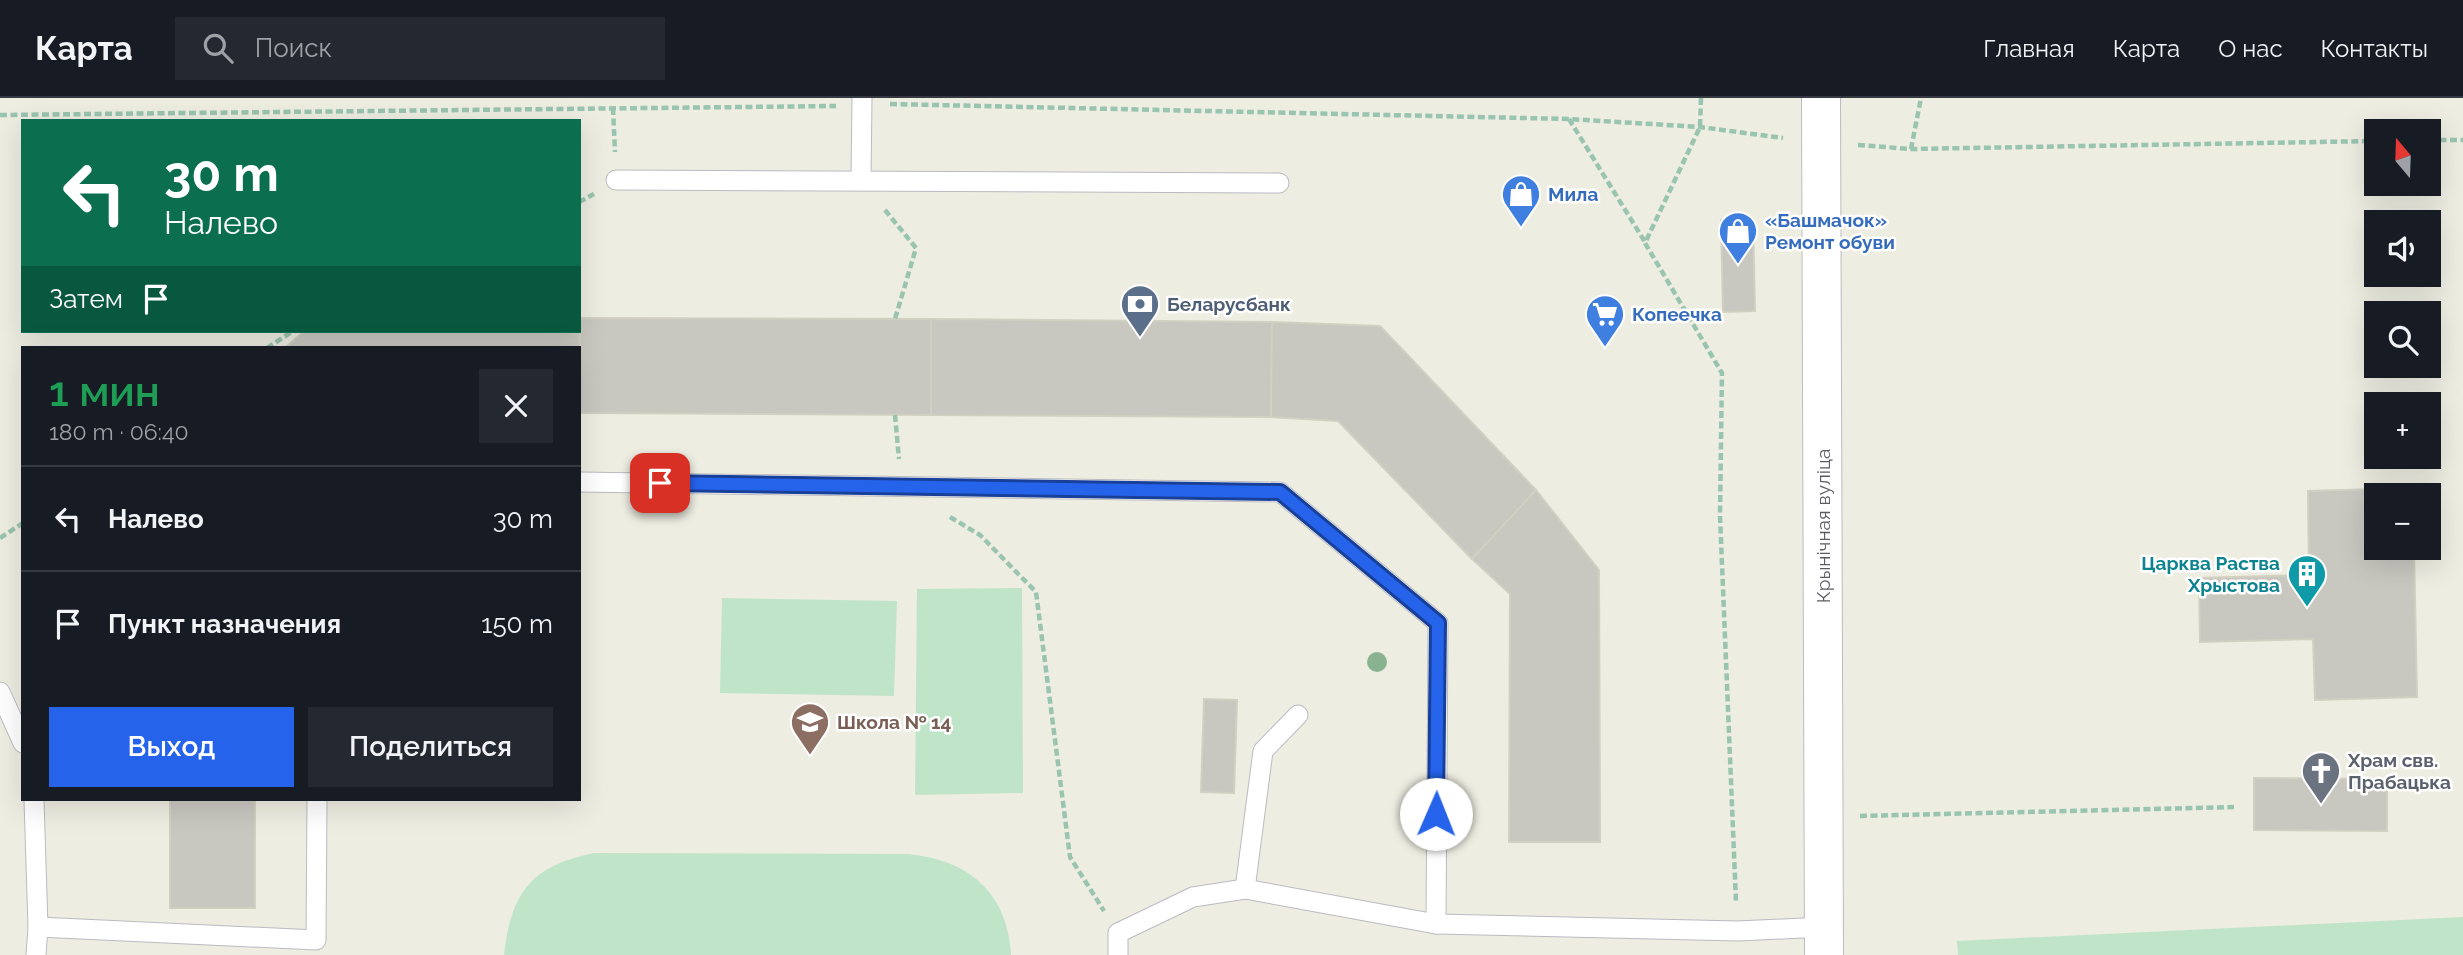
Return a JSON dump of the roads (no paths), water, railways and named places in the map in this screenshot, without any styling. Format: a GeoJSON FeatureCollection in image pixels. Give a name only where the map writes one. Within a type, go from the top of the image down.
{"type":"FeatureCollection","features":[{"type":"Feature","properties":{"kind":"street","name":"Крынічная вуліца"},"geometry":{"type":"LineString","coordinates":[[1821,98],[1824,941]]}},
{"type":"Feature","properties":{"kind":"lane"},"geometry":{"type":"LineString","coordinates":[[860,180],[862,98]]}},
{"type":"Feature","properties":{"kind":"lane"},"geometry":{"type":"LineString","coordinates":[[616,180],[1279,183]]}},
{"type":"Feature","properties":{"kind":"lane"},"geometry":{"type":"LineString","coordinates":[[581,482],[1280,492],[1438,623],[1436,924]]}},
{"type":"Feature","properties":{"kind":"lane"},"geometry":{"type":"LineString","coordinates":[[0,692],[21,739]]}},
{"type":"Feature","properties":{"kind":"lane"},"geometry":{"type":"LineString","coordinates":[[1245,889],[1263,751],[1298,715]]}},
{"type":"Feature","properties":{"kind":"lane"},"geometry":{"type":"LineString","coordinates":[[34,801],[38,927],[36,955]]}},
{"type":"Feature","properties":{"kind":"lane"},"geometry":{"type":"LineString","coordinates":[[38,927],[316,940],[317,801]]}},
{"type":"Feature","properties":{"kind":"lane"},"geometry":{"type":"LineString","coordinates":[[1118,955],[1118,933],[1192,897],[1245,889],[1436,924],[1738,931],[1824,941]]}},
{"type":"Feature","properties":{"kind":"place","name":"Мила"},"geometry":{"type":"Point","coordinates":[1521,228]}},
{"type":"Feature","properties":{"kind":"place","name":"«Башмачок» Ремонт обуви"},"geometry":{"type":"Point","coordinates":[1738,265]}},
{"type":"Feature","properties":{"kind":"place","name":"Беларусбанк"},"geometry":{"type":"Point","coordinates":[1140,338]}},
{"type":"Feature","properties":{"kind":"place","name":"Копеечка"},"geometry":{"type":"Point","coordinates":[1605,348]}},
{"type":"Feature","properties":{"kind":"place","name":"Царква Раства Хрыстова"},"geometry":{"type":"Point","coordinates":[2307,608]}},
{"type":"Feature","properties":{"kind":"place","name":"Школа № 14"},"geometry":{"type":"Point","coordinates":[810,756]}},
{"type":"Feature","properties":{"kind":"place","name":"Храм свв. Прабацька"},"geometry":{"type":"Point","coordinates":[2321,805]}}]}
